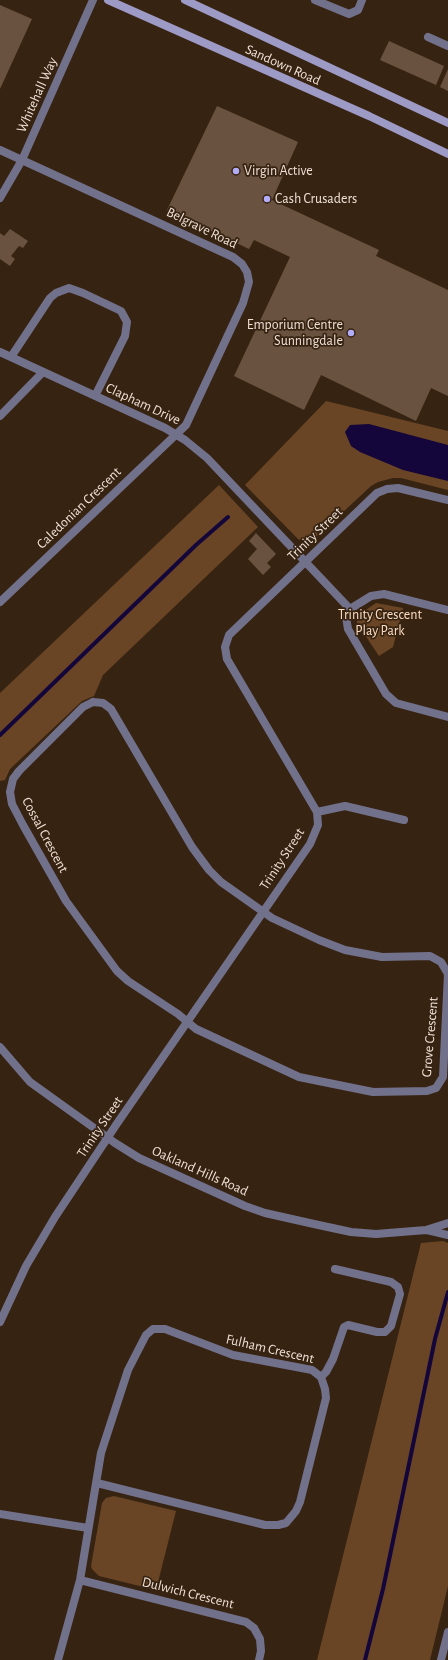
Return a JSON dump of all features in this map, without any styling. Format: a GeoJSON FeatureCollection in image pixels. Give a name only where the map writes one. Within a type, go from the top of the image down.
{"type":"FeatureCollection","features":[{"type":"Feature","properties":{"kind":"main road","name":"Sandown Road"},"geometry":{"type":"LineString","coordinates":[[108,0],[369,116],[448,154]]}},
{"type":"Feature","properties":{"kind":"main road","name":"Sandown Road"},"geometry":{"type":"LineString","coordinates":[[185,0],[448,122]]}},
{"type":"Feature","properties":{"kind":"street","name":"Whitehall Way"},"geometry":{"type":"LineString","coordinates":[[0,198],[22,160],[93,0]]}},
{"type":"Feature","properties":{"kind":"street"},"geometry":{"type":"LineString","coordinates":[[315,0],[349,14],[358,10],[362,0]]}},
{"type":"Feature","properties":{"kind":"street"},"geometry":{"type":"LineString","coordinates":[[428,37],[448,46]]}},
{"type":"Feature","properties":{"kind":"street","name":"Belgrave Road"},"geometry":{"type":"LineString","coordinates":[[0,150],[233,257],[242,264],[247,272],[249,282],[242,303],[186,425],[177,433]]}},
{"type":"Feature","properties":{"kind":"street"},"geometry":{"type":"LineString","coordinates":[[11,357],[50,298],[56,293],[69,288],[83,293],[121,311],[127,322],[125,336],[95,396]]}},
{"type":"Feature","properties":{"kind":"street","name":"Clapham Drive"},"geometry":{"type":"LineString","coordinates":[[0,352],[177,433],[207,458],[350,609]]}},
{"type":"Feature","properties":{"kind":"street"},"geometry":{"type":"LineString","coordinates":[[0,416],[43,372]]}},
{"type":"Feature","properties":{"kind":"street","name":"Caledonian Crescent"},"geometry":{"type":"LineString","coordinates":[[0,602],[177,433]]}},
{"type":"Feature","properties":{"kind":"street","name":"Trinity Street"},"geometry":{"type":"LineString","coordinates":[[0,1322],[13,1292],[40,1241],[107,1137],[314,836],[318,825],[316,812],[230,665],[225,653],[227,641],[233,631],[382,491],[398,488],[448,500]]}},
{"type":"Feature","properties":{"kind":"street"},"geometry":{"type":"LineString","coordinates":[[448,610],[384,594],[371,596],[350,609],[346,617],[348,629],[386,694],[396,703],[448,718]]}},
{"type":"Feature","properties":{"kind":"street","name":"Cossal Crescent"},"geometry":{"type":"LineString","coordinates":[[187,1022],[128,981],[117,971],[66,902],[12,804],[10,792],[13,778],[83,707],[93,702],[103,703],[111,709],[200,859],[221,882],[263,912]]}},
{"type":"Feature","properties":{"kind":"street"},"geometry":{"type":"LineString","coordinates":[[316,812],[345,806],[404,820]]}},
{"type":"Feature","properties":{"kind":"street","name":"Grove Crescent"},"geometry":{"type":"LineString","coordinates":[[187,1022],[211,1037],[299,1077],[373,1092],[427,1091],[439,1085],[443,1077],[448,974],[441,962],[430,956],[382,957],[345,950],[306,934],[272,918],[263,912]]}},
{"type":"Feature","properties":{"kind":"street","name":"Oakland Hills Road"},"geometry":{"type":"LineString","coordinates":[[0,1047],[30,1082],[139,1158],[213,1192],[265,1213],[351,1232],[376,1234],[426,1230],[448,1223]]}},
{"type":"Feature","properties":{"kind":"street","name":"Oakland Hills Road"},"geometry":{"type":"LineString","coordinates":[[426,1230],[448,1235]]}},
{"type":"Feature","properties":{"kind":"street"},"geometry":{"type":"LineString","coordinates":[[321,1377],[329,1368],[344,1327],[348,1325],[377,1332],[385,1332],[391,1326],[400,1294],[398,1287],[391,1282],[335,1269]]}},
{"type":"Feature","properties":{"kind":"street","name":"Fulham Crescent"},"geometry":{"type":"LineString","coordinates":[[88,1528],[101,1453],[128,1370],[143,1339],[153,1329],[165,1329],[233,1355],[312,1370],[321,1377],[326,1398],[300,1502],[294,1515],[286,1523],[278,1525],[265,1525],[97,1483]]}},
{"type":"Feature","properties":{"kind":"street"},"geometry":{"type":"LineString","coordinates":[[0,1514],[88,1528],[80,1580],[58,1660]]}},
{"type":"Feature","properties":{"kind":"street","name":"Dulwich Crescent"},"geometry":{"type":"LineString","coordinates":[[80,1580],[246,1622],[254,1628],[260,1638],[261,1651],[258,1660]]}},
{"type":"Feature","properties":{"kind":"street"},"geometry":{"type":"LineString","coordinates":[[441,1660],[448,1632]]}},
{"type":"Feature","properties":{"kind":"green space"},"geometry":{"type":"Polygon","coordinates":[[[326,401],[448,431],[448,490],[401,478],[393,478],[378,482],[371,486],[313,540],[307,542],[298,539],[245,485],[326,401]]]}},
{"type":"Feature","properties":{"kind":"green space"},"geometry":{"type":"Polygon","coordinates":[[[219,485],[258,527],[103,675],[94,696],[82,701],[10,769],[5,780],[0,781],[0,693],[219,485]]]}},
{"type":"Feature","properties":{"kind":"green space","name":"Trinity Crescent Play Park"},"geometry":{"type":"Polygon","coordinates":[[[376,603],[403,608],[393,647],[379,656],[363,632],[357,631],[357,616],[376,603]]]}},
{"type":"Feature","properties":{"kind":"green space"},"geometry":{"type":"Polygon","coordinates":[[[443,1241],[448,1243],[448,1586],[430,1660],[317,1660],[421,1243],[443,1241]]]}},
{"type":"Feature","properties":{"kind":"green space"},"geometry":{"type":"Polygon","coordinates":[[[114,1496],[176,1511],[156,1590],[99,1576],[92,1569],[91,1566],[102,1503],[106,1498],[114,1496]]]}},
{"type":"Feature","properties":{"kind":"shaded area"},"geometry":{"type":"Polygon","coordinates":[[[369,424],[448,445],[448,481],[403,470],[360,452],[351,446],[345,432],[350,425],[369,424]]]}},
{"type":"Feature","properties":{"kind":"building"},"geometry":{"type":"Polygon","coordinates":[[[0,5],[32,19],[0,89],[0,5]]]}},
{"type":"Feature","properties":{"kind":"building"},"geometry":{"type":"Polygon","coordinates":[[[389,41],[444,66],[436,85],[380,60],[389,41]]]}},
{"type":"Feature","properties":{"kind":"building"},"geometry":{"type":"Polygon","coordinates":[[[448,69],[448,91],[440,87],[448,69]]]}},
{"type":"Feature","properties":{"kind":"building","name":"Emporium Centre Sunningdale"},"geometry":{"type":"Polygon","coordinates":[[[217,106],[298,142],[272,200],[379,250],[376,256],[448,290],[448,396],[431,388],[416,421],[321,375],[304,410],[234,376],[290,257],[254,240],[249,249],[167,210],[217,106]]]}},
{"type":"Feature","properties":{"kind":"building"},"geometry":{"type":"Polygon","coordinates":[[[10,229],[28,241],[23,248],[19,246],[11,256],[15,259],[10,266],[0,259],[0,233],[4,236],[10,229]]]}},
{"type":"Feature","properties":{"kind":"building"},"geometry":{"type":"Polygon","coordinates":[[[256,533],[276,554],[267,563],[271,567],[263,575],[248,559],[257,549],[249,541],[256,533]]]}},
{"type":"Feature","properties":{"kind":"waterway"},"geometry":{"type":"LineString","coordinates":[[0,735],[196,545],[228,517]]}},
{"type":"Feature","properties":{"kind":"waterway"},"geometry":{"type":"LineString","coordinates":[[365,1660],[383,1589],[435,1339],[448,1292]]}},
{"type":"Feature","properties":{"kind":"place","name":"Virgin Active"},"geometry":{"type":"Point","coordinates":[236,171]}},
{"type":"Feature","properties":{"kind":"place","name":"Cash Crusaders"},"geometry":{"type":"Point","coordinates":[267,199]}},
{"type":"Feature","properties":{"kind":"place","name":"Emporium Centre Sunningdale"},"geometry":{"type":"Point","coordinates":[351,333]}}]}
